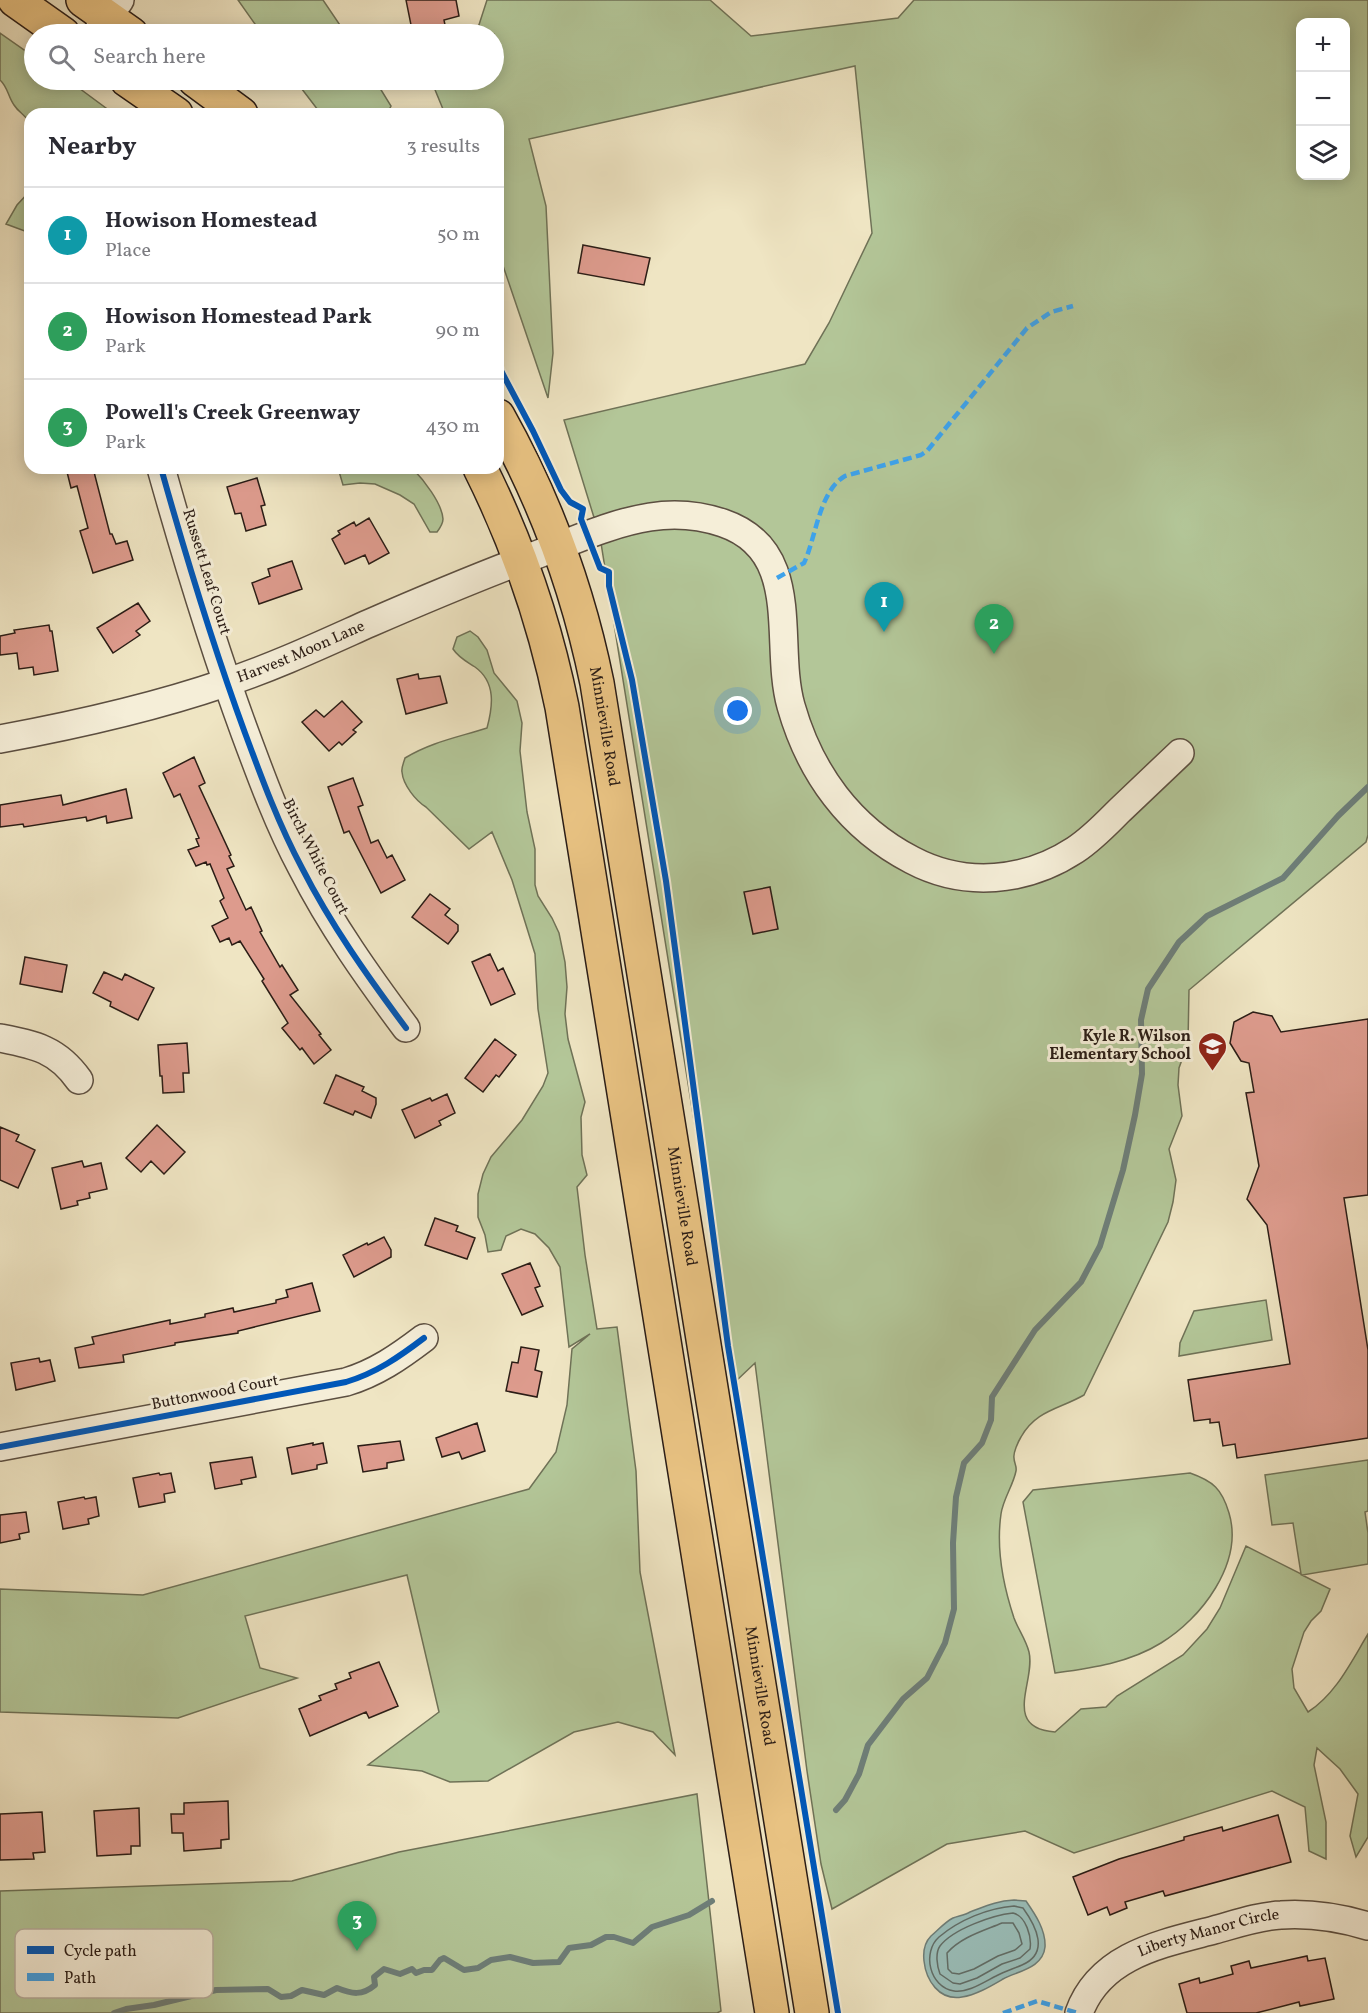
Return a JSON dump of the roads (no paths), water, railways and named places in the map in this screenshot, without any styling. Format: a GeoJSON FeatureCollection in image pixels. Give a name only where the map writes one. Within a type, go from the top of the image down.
{"type":"FeatureCollection","features":[{"type":"Feature","properties":{"kind":"main road"},"geometry":{"type":"LineString","coordinates":[[15,0],[49,24]]}},
{"type":"Feature","properties":{"kind":"main road"},"geometry":{"type":"LineString","coordinates":[[141,90],[167,108]]}},
{"type":"Feature","properties":{"kind":"main road"},"geometry":{"type":"LineString","coordinates":[[209,90],[233,108]]}},
{"type":"Feature","properties":{"kind":"main road","name":"Minnieville Road"},"geometry":{"type":"LineString","coordinates":[[504,428],[532,484],[557,547],[586,638],[605,729],[812,2013]]}},
{"type":"Feature","properties":{"kind":"main road"},"geometry":{"type":"LineString","coordinates":[[483,474],[521,560],[546,636],[562,707],[772,2013]]}},
{"type":"Feature","properties":{"kind":"street","name":"Russett Leaf Court"},"geometry":{"type":"LineString","coordinates":[[163,474],[227,683]]}},
{"type":"Feature","properties":{"kind":"street","name":"Harvest Moon Lane"},"geometry":{"type":"LineString","coordinates":[[0,739],[60,728],[146,707],[227,683],[318,647],[521,560],[626,522],[677,514],[702,517],[728,524],[750,536],[763,550],[773,566],[783,603],[785,679],[791,706],[809,756],[825,784],[845,810],[864,828],[894,850],[933,869],[968,878],[997,878],[1026,873],[1049,865],[1096,834],[1179,753]]}},
{"type":"Feature","properties":{"kind":"street","name":"Birch White Court"},"geometry":{"type":"LineString","coordinates":[[227,683],[267,792],[302,867],[335,927],[406,1028]]}},
{"type":"Feature","properties":{"kind":"street"},"geometry":{"type":"LineString","coordinates":[[0,1038],[33,1044],[46,1050],[61,1059],[79,1080]]}},
{"type":"Feature","properties":{"kind":"street","name":"Buttonwood Court"},"geometry":{"type":"LineString","coordinates":[[0,1447],[346,1382],[387,1365],[424,1338]]}},
{"type":"Feature","properties":{"kind":"street","name":"Liberty Manor Circle"},"geometry":{"type":"LineString","coordinates":[[1079,2013],[1090,1992],[1102,1977],[1139,1951],[1159,1944],[1256,1919],[1281,1915],[1348,1920],[1368,1926]]}},
{"type":"Feature","properties":{"kind":"water"},"geometry":{"type":"Polygon","coordinates":[[[1014,1900],[1026,1901],[1042,1928],[1045,1947],[1040,1960],[1029,1968],[983,1990],[962,1997],[947,1996],[935,1988],[925,1968],[924,1951],[929,1938],[953,1918],[991,1904],[1014,1900]]]}},
{"type":"Feature","properties":{"kind":"waterway"},"geometry":{"type":"LineString","coordinates":[[836,1810],[845,1800],[859,1774],[868,1745],[903,1699],[927,1678],[945,1643],[954,1609],[953,1543],[956,1497],[964,1463],[982,1443],[991,1420],[992,1397],[1035,1330],[1081,1282],[1100,1246],[1123,1170],[1135,1115],[1142,1074],[1141,1020],[1148,989],[1179,942],[1207,916],[1283,878],[1338,816],[1368,787]]}},
{"type":"Feature","properties":{"kind":"waterway"},"geometry":{"type":"LineString","coordinates":[[213,1991],[268,1989],[281,1997],[291,1996],[302,1990],[324,1995],[337,1988],[352,1993],[370,1989],[375,1985],[374,1977],[384,1969],[400,1974],[412,1969],[416,1973],[432,1970],[444,1958],[464,1970],[478,1968],[491,1960],[510,1957],[533,1963],[559,1962],[569,1948],[591,1945],[606,1937],[633,1943],[652,1927],[689,1915],[712,1901]]}},
{"type":"Feature","properties":{"kind":"waterway"},"geometry":{"type":"LineString","coordinates":[[114,2013],[183,1998]]}},
{"type":"Feature","properties":{"kind":"place","name":"Howison Homestead"},"geometry":{"type":"Point","coordinates":[884,632]}},
{"type":"Feature","properties":{"kind":"place","name":"Howison Homestead Park"},"geometry":{"type":"Point","coordinates":[994,654]}},
{"type":"Feature","properties":{"kind":"place","name":"Kyle R. Wilson Elementary School"},"geometry":{"type":"Point","coordinates":[1212,1072]}},
{"type":"Feature","properties":{"kind":"place","name":"Powell's Creek Greenway"},"geometry":{"type":"Point","coordinates":[357,1951]}}]}
